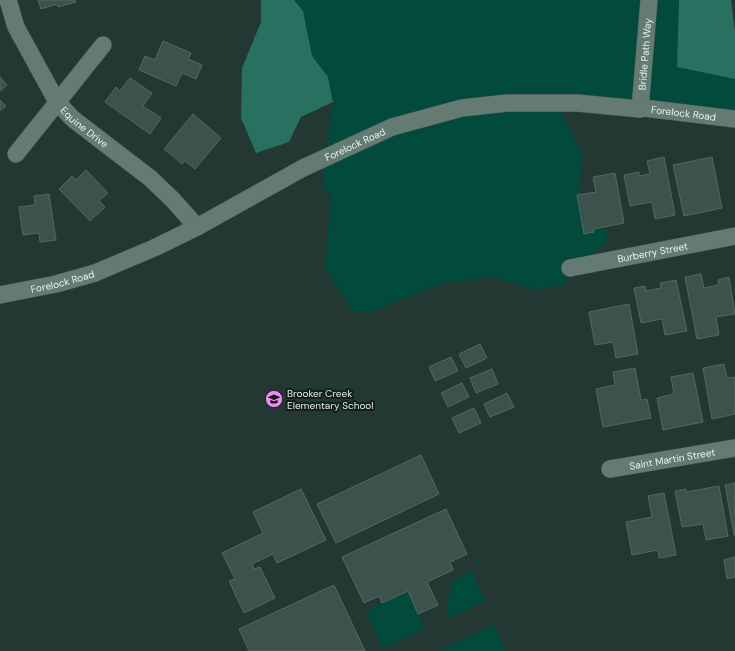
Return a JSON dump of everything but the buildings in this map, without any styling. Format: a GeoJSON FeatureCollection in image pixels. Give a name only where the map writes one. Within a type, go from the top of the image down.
{"type":"FeatureCollection","features":[{"type":"Feature","properties":{"kind":"street","name":"Equine Drive"},"geometry":{"type":"LineString","coordinates":[[8,0],[16,27],[57,102],[73,119],[150,178],[173,200],[197,227]]}},
{"type":"Feature","properties":{"kind":"street","name":"Bridle Path Way"},"geometry":{"type":"LineString","coordinates":[[640,109],[649,0]]}},
{"type":"Feature","properties":{"kind":"street"},"geometry":{"type":"LineString","coordinates":[[16,154],[103,45]]}},
{"type":"Feature","properties":{"kind":"street","name":"Forelock Road"},"geometry":{"type":"LineString","coordinates":[[0,295],[56,284],[95,273],[154,248],[197,227],[303,168],[392,127],[462,108],[507,103],[577,103],[640,109],[644,108],[735,119]]}},
{"type":"Feature","properties":{"kind":"street","name":"Burberry Street"},"geometry":{"type":"LineString","coordinates":[[570,268],[735,236]]}},
{"type":"Feature","properties":{"kind":"street","name":"Saint Martin Street"},"geometry":{"type":"LineString","coordinates":[[610,469],[735,448]]}},
{"type":"Feature","properties":{"kind":"shaded area"},"geometry":{"type":"Polygon","coordinates":[[[261,0],[294,0],[303,11],[312,56],[328,77],[333,102],[301,117],[289,142],[256,153],[241,118],[242,68],[261,22],[261,0]]]}},
{"type":"Feature","properties":{"kind":"shaded area"},"geometry":{"type":"Polygon","coordinates":[[[294,0],[642,0],[633,100],[507,95],[326,149],[333,102],[328,77],[312,56],[303,11],[294,0]]]}},
{"type":"Feature","properties":{"kind":"shaded area"},"geometry":{"type":"Polygon","coordinates":[[[656,0],[679,0],[677,67],[735,79],[735,110],[648,100],[656,0]]]}},
{"type":"Feature","properties":{"kind":"shaded area"},"geometry":{"type":"Polygon","coordinates":[[[679,0],[731,0],[735,32],[735,79],[677,67],[679,0]]]}},
{"type":"Feature","properties":{"kind":"shaded area"},"geometry":{"type":"Polygon","coordinates":[[[508,111],[561,111],[583,156],[578,189],[610,237],[592,255],[562,261],[564,277],[573,275],[563,286],[532,290],[530,288],[489,277],[440,284],[373,311],[353,312],[325,267],[331,194],[322,187],[324,167],[394,135],[464,115],[508,111]]]}},
{"type":"Feature","properties":{"kind":"shaded area"},"geometry":{"type":"Polygon","coordinates":[[[472,571],[485,601],[450,618],[446,609],[452,580],[472,571]]]}},
{"type":"Feature","properties":{"kind":"shaded area"},"geometry":{"type":"Polygon","coordinates":[[[408,591],[425,629],[383,648],[366,611],[408,591]]]}},
{"type":"Feature","properties":{"kind":"shaded area"},"geometry":{"type":"Polygon","coordinates":[[[494,625],[506,651],[438,651],[494,625]]]}},
{"type":"Feature","properties":{"kind":"place","name":"Brooker Creek Elementary School"},"geometry":{"type":"Point","coordinates":[274,399]}}]}
